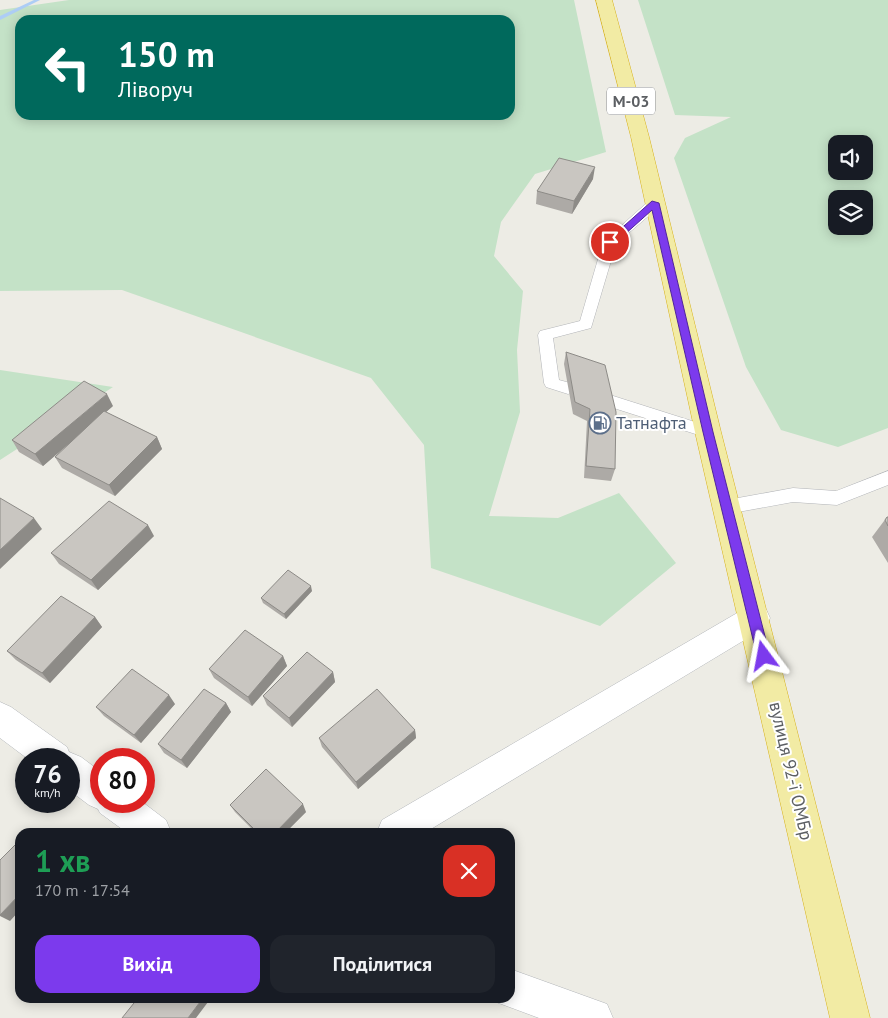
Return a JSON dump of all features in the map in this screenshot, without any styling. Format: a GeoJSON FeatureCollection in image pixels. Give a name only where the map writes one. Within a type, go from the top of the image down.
{"type":"FeatureCollection","features":[{"type":"Feature","properties":{"kind":"highway","name":"М-03"},"geometry":{"type":"LineString","coordinates":[[604,0],[655,203]]}},
{"type":"Feature","properties":{"kind":"highway","name":"вулиця 92-ї ОМБр"},"geometry":{"type":"LineString","coordinates":[[655,203],[708,432],[755,618],[850,1018]]}},
{"type":"Feature","properties":{"kind":"main road"},"geometry":{"type":"LineString","coordinates":[[401,828],[755,618]]}},
{"type":"Feature","properties":{"kind":"main road"},"geometry":{"type":"LineString","coordinates":[[0,718],[40,748]]}},
{"type":"Feature","properties":{"kind":"main road"},"geometry":{"type":"LineString","coordinates":[[128,813],[149,828]]}},
{"type":"Feature","properties":{"kind":"main road"},"geometry":{"type":"LineString","coordinates":[[515,990],[593,1018]]}},
{"type":"Feature","properties":{"kind":"lane"},"geometry":{"type":"LineString","coordinates":[[568,388],[552,383],[544,335],[586,324],[610,242],[655,203]]}},
{"type":"Feature","properties":{"kind":"lane"},"geometry":{"type":"LineString","coordinates":[[608,400],[708,432]]}},
{"type":"Feature","properties":{"kind":"lane"},"geometry":{"type":"LineString","coordinates":[[727,507],[793,495],[837,498],[888,478]]}},
{"type":"Feature","properties":{"kind":"green space"},"geometry":{"type":"Polygon","coordinates":[[[69,0],[574,0],[606,152],[535,174],[501,222],[494,256],[523,291],[517,350],[520,412],[489,516],[558,518],[619,493],[676,563],[600,626],[431,568],[424,445],[371,378],[122,290],[0,291],[0,10],[69,0]]]}},
{"type":"Feature","properties":{"kind":"green space"},"geometry":{"type":"Polygon","coordinates":[[[638,0],[888,0],[888,428],[838,447],[781,430],[746,367],[674,158],[685,138],[731,117],[675,115],[638,0]]]}},
{"type":"Feature","properties":{"kind":"green space"},"geometry":{"type":"Polygon","coordinates":[[[0,370],[113,387],[0,460],[0,370]]]}},
{"type":"Feature","properties":{"kind":"building"},"geometry":{"type":"Polygon","coordinates":[[[559,158],[595,167],[574,201],[537,191],[559,158]]]}},
{"type":"Feature","properties":{"kind":"building","name":"Татнафта"},"geometry":{"type":"Polygon","coordinates":[[[566,352],[605,365],[616,412],[615,469],[586,466],[590,409],[575,402],[566,352]]]}},
{"type":"Feature","properties":{"kind":"building"},"geometry":{"type":"Polygon","coordinates":[[[84,381],[107,394],[35,454],[12,440],[84,381]]]}},
{"type":"Feature","properties":{"kind":"building"},"geometry":{"type":"Polygon","coordinates":[[[104,411],[157,437],[109,485],[55,457],[104,411]]]}},
{"type":"Feature","properties":{"kind":"building"},"geometry":{"type":"Polygon","coordinates":[[[0,498],[34,518],[0,550],[0,498]]]}},
{"type":"Feature","properties":{"kind":"building"},"geometry":{"type":"Polygon","coordinates":[[[109,501],[148,525],[91,580],[51,553],[109,501]]]}},
{"type":"Feature","properties":{"kind":"building"},"geometry":{"type":"Polygon","coordinates":[[[288,570],[311,586],[284,614],[261,598],[288,570]]]}},
{"type":"Feature","properties":{"kind":"building"},"geometry":{"type":"Polygon","coordinates":[[[61,596],[95,617],[42,673],[7,651],[61,596]]]}},
{"type":"Feature","properties":{"kind":"building"},"geometry":{"type":"Polygon","coordinates":[[[245,630],[283,656],[248,697],[209,669],[245,630]]]}},
{"type":"Feature","properties":{"kind":"building"},"geometry":{"type":"Polygon","coordinates":[[[307,652],[333,672],[289,718],[263,696],[307,652]]]}},
{"type":"Feature","properties":{"kind":"building"},"geometry":{"type":"Polygon","coordinates":[[[132,669],[169,695],[134,735],[96,707],[132,669]]]}},
{"type":"Feature","properties":{"kind":"building"},"geometry":{"type":"Polygon","coordinates":[[[204,689],[226,703],[181,760],[158,744],[204,689]]]}},
{"type":"Feature","properties":{"kind":"building"},"geometry":{"type":"Polygon","coordinates":[[[377,689],[415,730],[356,782],[319,738],[377,689]]]}},
{"type":"Feature","properties":{"kind":"building"},"geometry":{"type":"Polygon","coordinates":[[[266,769],[303,804],[280,828],[253,828],[230,805],[266,769]]]}},
{"type":"Feature","properties":{"kind":"building"},"geometry":{"type":"Polygon","coordinates":[[[15,845],[15,899],[0,915],[0,860],[15,845]]]}},
{"type":"Feature","properties":{"kind":"building"},"geometry":{"type":"Polygon","coordinates":[[[134,1003],[199,1003],[188,1018],[122,1018],[134,1003]]]}},
{"type":"Feature","properties":{"kind":"waterway"},"geometry":{"type":"LineString","coordinates":[[0,18],[38,0]]}},
{"type":"Feature","properties":{"kind":"place","name":"Татнафта"},"geometry":{"type":"Point","coordinates":[600,423]}},
{"type":"Feature","properties":{"kind":"route"},"geometry":{"type":"LineString","coordinates":[[610,242],[655,203],[708,432],[764,656]]}}]}
